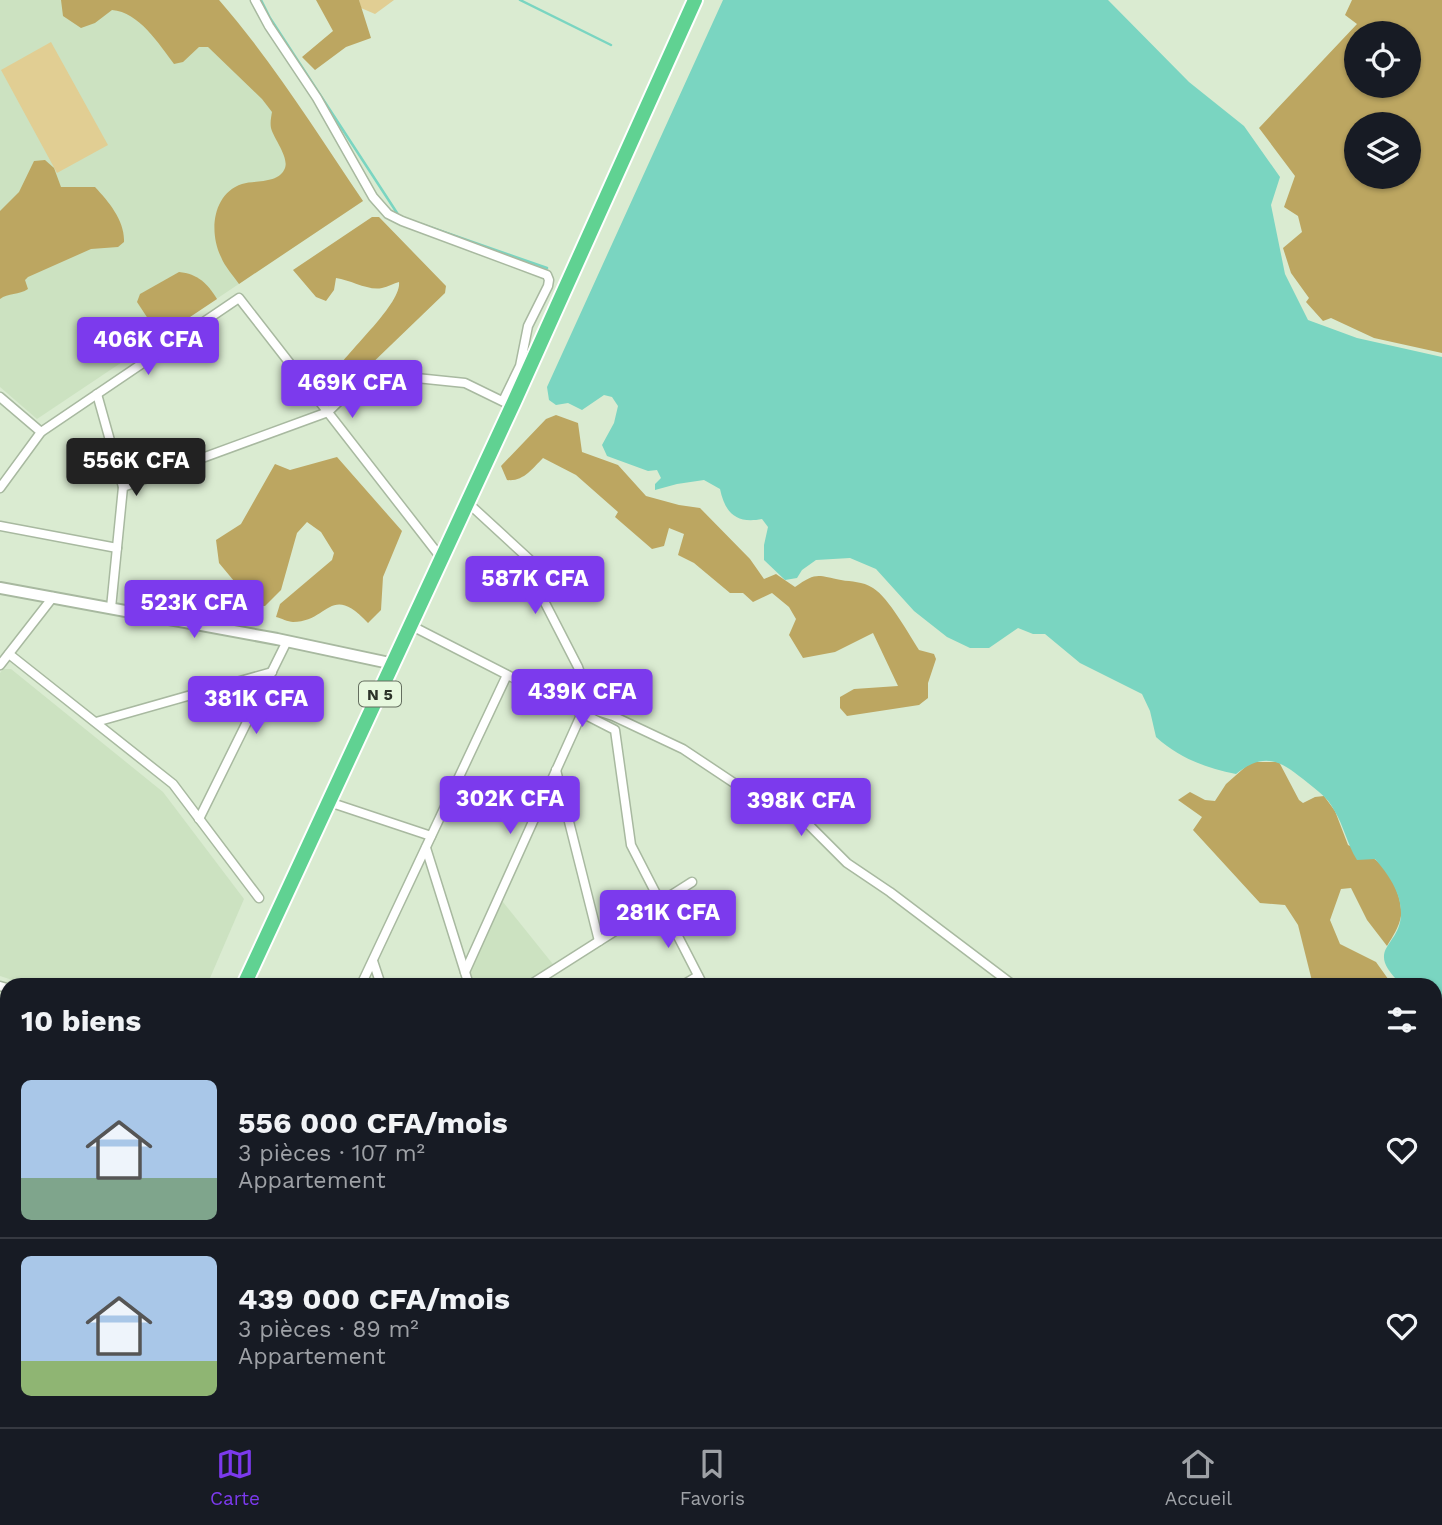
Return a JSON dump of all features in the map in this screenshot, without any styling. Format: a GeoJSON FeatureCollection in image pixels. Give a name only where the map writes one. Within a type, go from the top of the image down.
{"type":"FeatureCollection","features":[{"type":"Feature","properties":{"kind":"highway","name":"N 5"},"geometry":{"type":"LineString","coordinates":[[247,978],[394,664],[508,403],[695,0]]}},
{"type":"Feature","properties":{"kind":"main road"},"geometry":{"type":"LineString","coordinates":[[0,587],[394,664]]}},
{"type":"Feature","properties":{"kind":"street"},"geometry":{"type":"LineString","coordinates":[[123,487],[328,412],[369,373],[465,383],[508,403],[520,366],[528,326],[548,286],[547,275],[388,214],[373,197],[317,98],[255,0]]}},
{"type":"Feature","properties":{"kind":"street"},"geometry":{"type":"LineString","coordinates":[[0,488],[41,432],[239,298],[442,559]]}},
{"type":"Feature","properties":{"kind":"street"},"geometry":{"type":"LineString","coordinates":[[97,394],[123,487],[111,608]]}},
{"type":"Feature","properties":{"kind":"street"},"geometry":{"type":"LineString","coordinates":[[0,397],[41,432]]}},
{"type":"Feature","properties":{"kind":"street"},"geometry":{"type":"LineString","coordinates":[[467,502],[529,559],[536,571],[543,599],[578,667],[587,693],[604,713],[610,727]]}},
{"type":"Feature","properties":{"kind":"street"},"geometry":{"type":"LineString","coordinates":[[0,526],[117,548]]}},
{"type":"Feature","properties":{"kind":"street"},"geometry":{"type":"LineString","coordinates":[[0,666],[53,597]]}},
{"type":"Feature","properties":{"kind":"street"},"geometry":{"type":"LineString","coordinates":[[410,625],[615,730],[631,845],[698,976],[695,978]]}},
{"type":"Feature","properties":{"kind":"street"},"geometry":{"type":"LineString","coordinates":[[199,818],[287,641]]}},
{"type":"Feature","properties":{"kind":"street"},"geometry":{"type":"LineString","coordinates":[[9,654],[173,784],[259,898]]}},
{"type":"Feature","properties":{"kind":"street"},"geometry":{"type":"LineString","coordinates":[[96,722],[272,672]]}},
{"type":"Feature","properties":{"kind":"street"},"geometry":{"type":"LineString","coordinates":[[364,978],[507,675]]}},
{"type":"Feature","properties":{"kind":"street"},"geometry":{"type":"LineString","coordinates":[[578,711],[604,713],[683,748],[749,793],[801,817],[847,863],[890,891],[1004,978]]}},
{"type":"Feature","properties":{"kind":"street"},"geometry":{"type":"LineString","coordinates":[[465,971],[556,769],[578,711]]}},
{"type":"Feature","properties":{"kind":"street"},"geometry":{"type":"LineString","coordinates":[[556,769],[599,941]]}},
{"type":"Feature","properties":{"kind":"street"},"geometry":{"type":"LineString","coordinates":[[330,802],[431,836]]}},
{"type":"Feature","properties":{"kind":"street"},"geometry":{"type":"LineString","coordinates":[[426,848],[467,978]]}},
{"type":"Feature","properties":{"kind":"street"},"geometry":{"type":"LineString","coordinates":[[541,978],[692,882]]}},
{"type":"Feature","properties":{"kind":"street"},"geometry":{"type":"LineString","coordinates":[[373,961],[379,978]]}},
{"type":"Feature","properties":{"kind":"shaded area"},"geometry":{"type":"Polygon","coordinates":[[[0,0],[219,0],[301,110],[363,201],[37,419],[0,387],[0,0]]]}},
{"type":"Feature","properties":{"kind":"shaded area"},"geometry":{"type":"Polygon","coordinates":[[[61,0],[219,0],[276,73],[363,201],[239,284],[217,247],[214,226],[216,215],[224,196],[232,189],[242,184],[278,177],[285,168],[283,153],[271,128],[272,112],[208,47],[199,47],[183,62],[174,64],[148,30],[131,16],[112,10],[95,23],[81,28],[63,16],[61,0]]]}},
{"type":"Feature","properties":{"kind":"shaded area"},"geometry":{"type":"Polygon","coordinates":[[[316,0],[359,0],[371,38],[346,47],[315,70],[302,57],[333,31],[316,0]]]}},
{"type":"Feature","properties":{"kind":"shaded area"},"geometry":{"type":"Polygon","coordinates":[[[359,0],[394,0],[375,14],[361,8],[359,0]]]}},
{"type":"Feature","properties":{"kind":"shaded area"},"geometry":{"type":"Polygon","coordinates":[[[1352,0],[1442,0],[1442,353],[1374,338],[1331,318],[1323,321],[1306,302],[1309,298],[1291,273],[1283,248],[1302,232],[1298,216],[1284,207],[1295,176],[1259,128],[1344,38],[1344,98],[1421,98],[1421,21],[1353,21],[1345,15],[1352,0]]]}},
{"type":"Feature","properties":{"kind":"shaded area"},"geometry":{"type":"Polygon","coordinates":[[[51,42],[108,145],[57,173],[1,70],[51,42]]]}},
{"type":"Feature","properties":{"kind":"shaded area"},"geometry":{"type":"Polygon","coordinates":[[[45,160],[54,168],[61,187],[95,187],[119,219],[124,242],[118,247],[91,249],[28,277],[25,280],[28,289],[0,299],[0,211],[19,192],[34,161],[45,160]]]}},
{"type":"Feature","properties":{"kind":"shaded area"},"geometry":{"type":"Polygon","coordinates":[[[372,217],[379,217],[446,286],[445,293],[337,397],[331,397],[333,375],[392,303],[399,282],[377,289],[336,278],[334,290],[326,301],[316,297],[293,270],[372,217]]]}},
{"type":"Feature","properties":{"kind":"shaded area"},"geometry":{"type":"Polygon","coordinates":[[[179,272],[201,280],[217,299],[160,337],[137,302],[140,294],[179,272]]]}},
{"type":"Feature","properties":{"kind":"shaded area"},"geometry":{"type":"Polygon","coordinates":[[[556,415],[578,423],[582,452],[618,465],[646,496],[700,508],[750,559],[764,579],[776,574],[795,587],[812,577],[821,576],[861,583],[873,588],[892,608],[919,650],[934,654],[936,659],[928,683],[928,698],[919,705],[847,716],[840,708],[840,697],[854,689],[898,686],[873,633],[835,652],[803,658],[789,635],[796,619],[789,607],[772,593],[753,602],[743,593],[730,593],[694,563],[678,555],[684,534],[669,528],[664,546],[652,549],[615,517],[618,512],[576,475],[543,458],[523,477],[507,480],[501,466],[546,419],[556,415]]]}},
{"type":"Feature","properties":{"kind":"shaded area"},"geometry":{"type":"Polygon","coordinates":[[[337,457],[402,531],[383,577],[381,610],[368,623],[355,611],[337,605],[305,620],[291,622],[276,617],[280,604],[332,560],[334,553],[321,532],[307,522],[297,533],[281,590],[265,606],[244,606],[244,593],[219,563],[216,540],[241,524],[275,464],[290,470],[337,457]]]}},
{"type":"Feature","properties":{"kind":"shaded area"},"geometry":{"type":"Polygon","coordinates":[[[3,669],[11,669],[163,792],[244,899],[210,978],[0,976],[0,673],[3,669]]]}},
{"type":"Feature","properties":{"kind":"shaded area"},"geometry":{"type":"Polygon","coordinates":[[[1251,762],[1279,762],[1299,800],[1303,803],[1324,796],[1335,811],[1348,845],[1379,863],[1389,876],[1400,900],[1401,916],[1387,946],[1367,920],[1351,888],[1341,889],[1330,920],[1340,944],[1376,962],[1387,978],[1311,978],[1298,925],[1285,905],[1260,903],[1193,830],[1202,817],[1178,800],[1190,792],[1205,800],[1215,801],[1226,784],[1251,762]]]}},
{"type":"Feature","properties":{"kind":"shaded area"},"geometry":{"type":"Polygon","coordinates":[[[499,897],[556,968],[541,978],[467,978],[465,972],[499,897]]]}},
{"type":"Feature","properties":{"kind":"water"},"geometry":{"type":"Polygon","coordinates":[[[723,0],[1108,0],[1189,82],[1244,126],[1280,177],[1271,205],[1285,274],[1308,320],[1357,338],[1442,357],[1442,978],[1396,978],[1390,972],[1384,955],[1399,925],[1401,913],[1396,891],[1375,859],[1357,860],[1329,802],[1290,769],[1265,761],[1256,762],[1236,774],[1193,761],[1156,737],[1150,711],[1142,694],[1080,663],[1045,634],[1033,634],[1018,628],[989,648],[970,648],[947,637],[914,611],[876,569],[850,558],[816,560],[802,570],[797,578],[785,580],[764,560],[768,527],[762,519],[745,520],[733,515],[725,505],[720,489],[704,480],[655,490],[655,484],[661,478],[657,470],[648,471],[607,456],[602,445],[614,423],[618,406],[612,397],[604,395],[582,410],[568,403],[556,405],[549,400],[547,387],[723,0]]]}},
{"type":"Feature","properties":{"kind":"waterway"},"geometry":{"type":"LineString","coordinates":[[261,0],[270,18],[399,216]]}},
{"type":"Feature","properties":{"kind":"waterway"},"geometry":{"type":"LineString","coordinates":[[520,0],[611,45]]}},
{"type":"Feature","properties":{"kind":"waterway"},"geometry":{"type":"LineString","coordinates":[[421,224],[547,268]]}}]}
